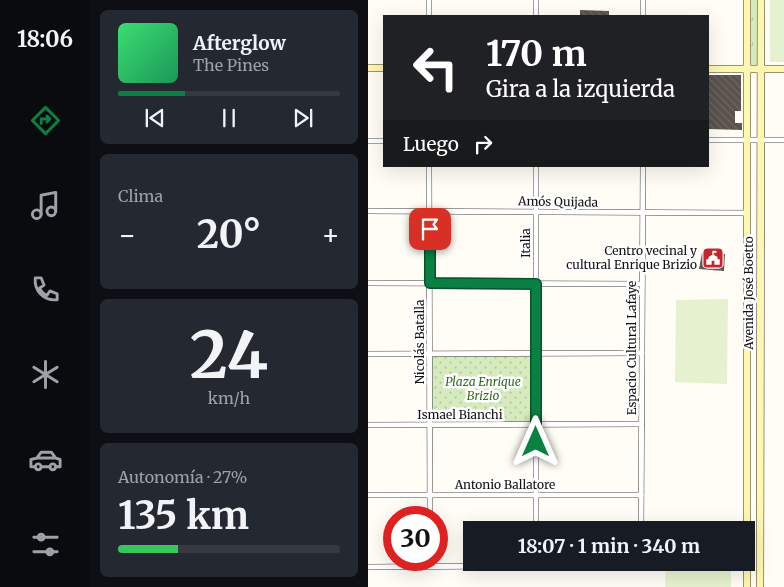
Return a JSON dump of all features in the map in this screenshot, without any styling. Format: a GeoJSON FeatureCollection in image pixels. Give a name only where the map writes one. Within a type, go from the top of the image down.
{"type":"FeatureCollection","features":[{"type":"Feature","properties":{"kind":"main road","name":"Avenida José Boetto"},"geometry":{"type":"LineString","coordinates":[[747,0],[747,587]]}},
{"type":"Feature","properties":{"kind":"main road","name":"Avenida José Boetto"},"geometry":{"type":"LineString","coordinates":[[760,587],[761,0]]}},
{"type":"Feature","properties":{"kind":"main road"},"geometry":{"type":"LineString","coordinates":[[368,68],[383,68]]}},
{"type":"Feature","properties":{"kind":"main road"},"geometry":{"type":"LineString","coordinates":[[709,69],[784,70]]}},
{"type":"Feature","properties":{"kind":"street"},"geometry":{"type":"LineString","coordinates":[[429,0],[429,15]]}},
{"type":"Feature","properties":{"kind":"street"},"geometry":{"type":"LineString","coordinates":[[536,0],[536,15]]}},
{"type":"Feature","properties":{"kind":"street"},"geometry":{"type":"LineString","coordinates":[[643,0],[643,15]]}},
{"type":"Feature","properties":{"kind":"street"},"geometry":{"type":"LineString","coordinates":[[709,140],[784,140]]}},
{"type":"Feature","properties":{"kind":"street"},"geometry":{"type":"LineString","coordinates":[[368,141],[383,141]]}},
{"type":"Feature","properties":{"kind":"street","name":"Nicolás Batalla"},"geometry":{"type":"LineString","coordinates":[[429,167],[430,506]]}},
{"type":"Feature","properties":{"kind":"street","name":"Italia"},"geometry":{"type":"LineString","coordinates":[[536,167],[536,521]]}},
{"type":"Feature","properties":{"kind":"street","name":"Espacio Cultural Lafaye"},"geometry":{"type":"LineString","coordinates":[[641,521],[643,167]]}},
{"type":"Feature","properties":{"kind":"street","name":"Amós Quijada"},"geometry":{"type":"LineString","coordinates":[[368,211],[747,213]]}},
{"type":"Feature","properties":{"kind":"street"},"geometry":{"type":"LineString","coordinates":[[368,283],[642,284]]}},
{"type":"Feature","properties":{"kind":"street"},"geometry":{"type":"LineString","coordinates":[[368,354],[642,352]]}},
{"type":"Feature","properties":{"kind":"street","name":"Ismael Bianchi"},"geometry":{"type":"LineString","coordinates":[[368,425],[642,424]]}},
{"type":"Feature","properties":{"kind":"street","name":"Antonio Ballatore"},"geometry":{"type":"LineString","coordinates":[[368,495],[641,495]]}},
{"type":"Feature","properties":{"kind":"street"},"geometry":{"type":"LineString","coordinates":[[448,567],[463,566]]}},
{"type":"Feature","properties":{"kind":"street"},"geometry":{"type":"LineString","coordinates":[[368,567],[383,567]]}},
{"type":"Feature","properties":{"kind":"green space"},"geometry":{"type":"Polygon","coordinates":[[[748,0],[760,0],[760,67],[749,67],[748,0]]]}},
{"type":"Feature","properties":{"kind":"green space"},"geometry":{"type":"Polygon","coordinates":[[[770,0],[784,0],[784,62],[770,62],[770,0]]]}},
{"type":"Feature","properties":{"kind":"green space"},"geometry":{"type":"Polygon","coordinates":[[[728,299],[727,384],[675,382],[676,300],[728,299]]]}},
{"type":"Feature","properties":{"kind":"green space","name":"Plaza Enrique Brizio"},"geometry":{"type":"Polygon","coordinates":[[[431,354],[534,354],[534,424],[432,423],[431,354]]]}},
{"type":"Feature","properties":{"kind":"green space"},"geometry":{"type":"Polygon","coordinates":[[[666,571],[731,571],[731,587],[665,587],[666,571]]]}},
{"type":"Feature","properties":{"kind":"building"},"geometry":{"type":"Polygon","coordinates":[[[580,10],[609,11],[609,15],[580,15],[580,10]]]}},
{"type":"Feature","properties":{"kind":"building"},"geometry":{"type":"Polygon","coordinates":[[[709,75],[741,75],[741,111],[735,111],[735,123],[742,123],[742,130],[709,129],[709,75]]]}},
{"type":"Feature","properties":{"kind":"building","name":"Centro vecinal y cultural Enrique Brizio"},"geometry":{"type":"Polygon","coordinates":[[[702,253],[725,254],[724,271],[699,269],[702,253]]]}},
{"type":"Feature","properties":{"kind":"place","name":"Centro vecinal y cultural Enrique Brizio"},"geometry":{"type":"Point","coordinates":[713,258]}},
{"type":"Feature","properties":{"kind":"route"},"geometry":{"type":"LineString","coordinates":[[430,229],[430,283],[536,284],[536,442]]}}]}
